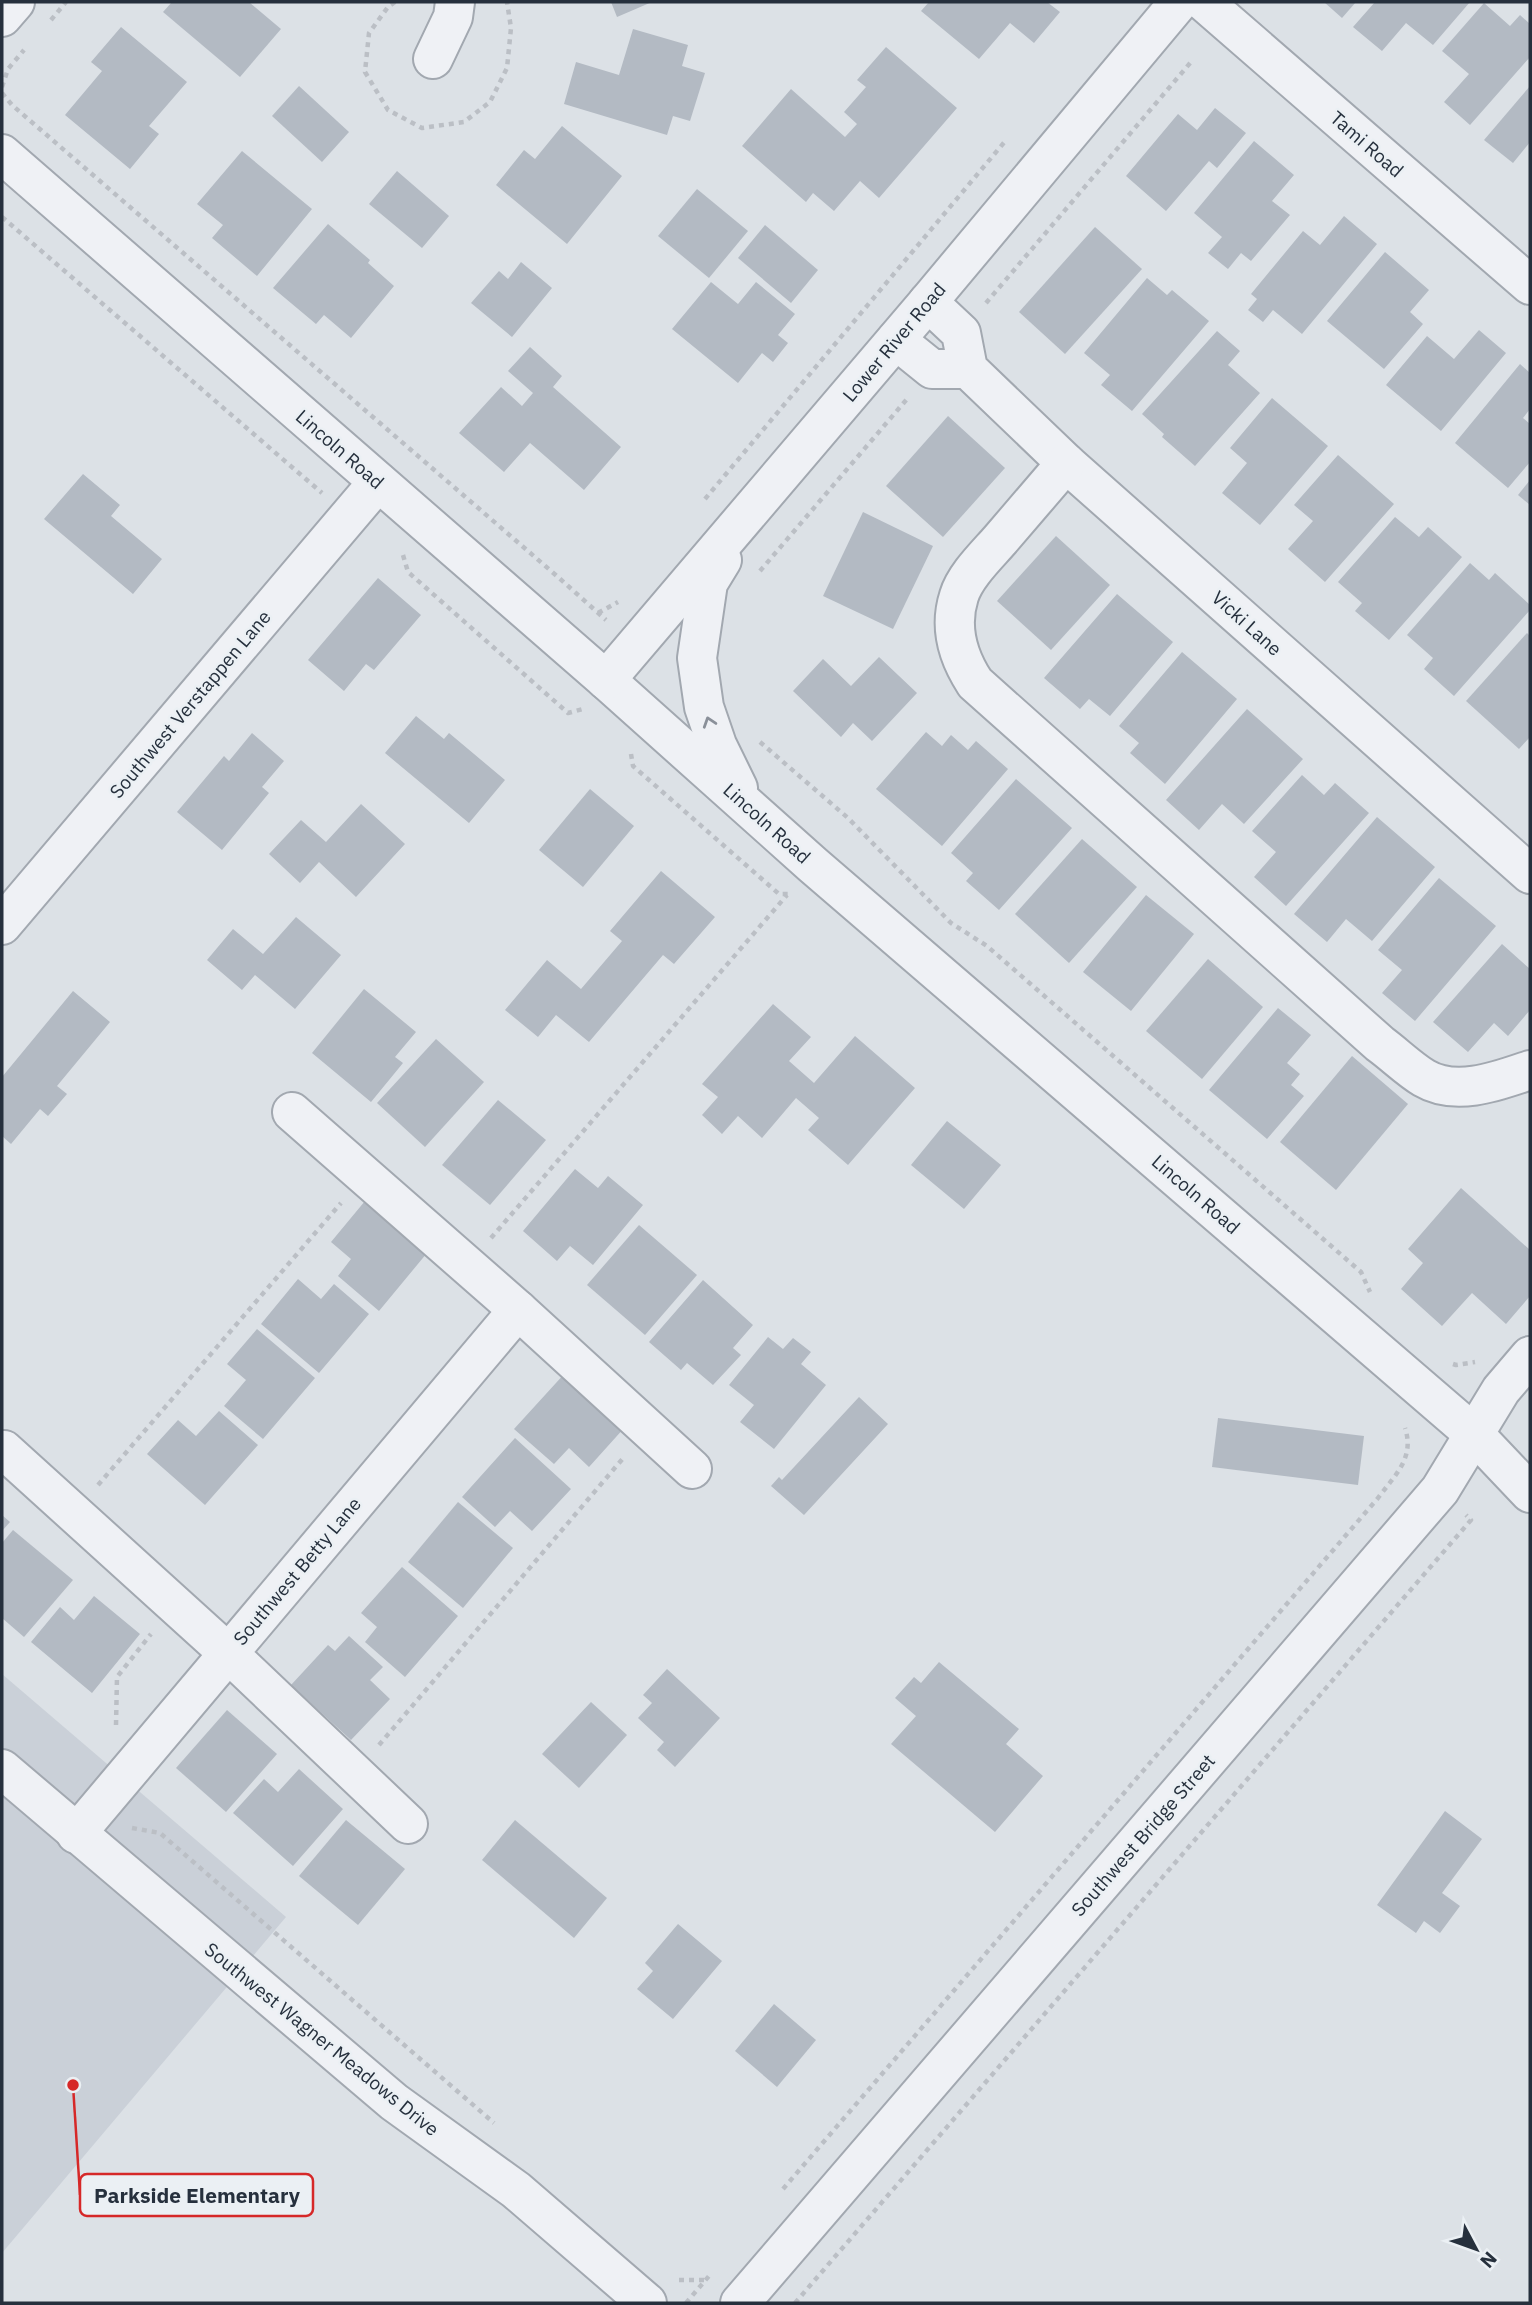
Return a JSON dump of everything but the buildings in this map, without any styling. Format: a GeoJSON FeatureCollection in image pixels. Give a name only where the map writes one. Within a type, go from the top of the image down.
{"type":"FeatureCollection","features":[{"type":"Feature","properties":{"kind":"street"},"geometry":{"type":"LineString","coordinates":[[2,17],[15,2]]}},
{"type":"Feature","properties":{"kind":"street"},"geometry":{"type":"LineString","coordinates":[[433,58],[453,17],[455,2]]}},
{"type":"Feature","properties":{"kind":"street","name":"Lower River Road"},"geometry":{"type":"LineString","coordinates":[[596,694],[1179,2]]}},
{"type":"Feature","properties":{"kind":"street","name":"Tami Road"},"geometry":{"type":"LineString","coordinates":[[1204,2],[1530,285]]}},
{"type":"Feature","properties":{"kind":"street","name":"Lincoln Road"},"geometry":{"type":"LineString","coordinates":[[2,154],[378,482],[596,694],[747,806],[1438,1402],[1475,1435],[1530,1493]]}},
{"type":"Feature","properties":{"kind":"street"},"geometry":{"type":"LineString","coordinates":[[895,340],[932,369],[968,369],[961,333],[928,302]]}},
{"type":"Feature","properties":{"kind":"street","name":"Vicki Lane"},"geometry":{"type":"LineString","coordinates":[[968,369],[1066,463],[1530,874]]}},
{"type":"Feature","properties":{"kind":"street"},"geometry":{"type":"LineString","coordinates":[[1066,463],[987,555],[959,595],[955,618],[957,648],[963,665],[975,683],[1380,1044],[1425,1079],[1447,1087],[1496,1082],[1530,1070]]}},
{"type":"Feature","properties":{"kind":"street","name":"Southwest Verstappen Lane"},"geometry":{"type":"LineString","coordinates":[[2,925],[378,482]]}},
{"type":"Feature","properties":{"kind":"street"},"geometry":{"type":"LineString","coordinates":[[747,514],[708,583],[697,657],[704,707],[717,745],[747,806]]}},
{"type":"Feature","properties":{"kind":"street"},"geometry":{"type":"LineString","coordinates":[[292,1112],[518,1310],[692,1468]]}},
{"type":"Feature","properties":{"kind":"street","name":"Southwest Betty Lane"},"geometry":{"type":"LineString","coordinates":[[88,1819],[518,1310]]}},
{"type":"Feature","properties":{"kind":"street","name":"Southwest Bridge Street"},"geometry":{"type":"LineString","coordinates":[[740,2303],[1440,1490],[1502,1390],[1530,1356]]}},
{"type":"Feature","properties":{"kind":"street"},"geometry":{"type":"LineString","coordinates":[[4,1450],[228,1653],[408,1824]]}},
{"type":"Feature","properties":{"kind":"street","name":"Southwest Wagner Meadows Drive"},"geometry":{"type":"LineString","coordinates":[[2,1769],[88,1819],[394,2102],[516,2190],[647,2303]]}},
{"type":"Feature","properties":{"kind":"path"},"geometry":{"type":"LineString","coordinates":[[2,93],[12,105],[635,647]]}},
{"type":"Feature","properties":{"kind":"path"},"geometry":{"type":"LineString","coordinates":[[705,499],[1007,139]]}},
{"type":"Feature","properties":{"kind":"path"},"geometry":{"type":"LineString","coordinates":[[2,217],[349,516]]}},
{"type":"Feature","properties":{"kind":"path"},"geometry":{"type":"LineString","coordinates":[[401,549],[408,572],[568,713],[596,694]]}},
{"type":"Feature","properties":{"kind":"path"},"geometry":{"type":"LineString","coordinates":[[597,613],[615,606],[622,598]]}},
{"type":"Feature","properties":{"kind":"path"},"geometry":{"type":"LineString","coordinates":[[755,738],[848,818],[951,923],[987,946],[1361,1272],[1372,1297]]}},
{"type":"Feature","properties":{"kind":"path"},"geometry":{"type":"LineString","coordinates":[[629,747],[633,766],[779,894],[795,894]]}},
{"type":"Feature","properties":{"kind":"path"},"geometry":{"type":"LineString","coordinates":[[468,1266],[788,894]]}},
{"type":"Feature","properties":{"kind":"path"},"geometry":{"type":"LineString","coordinates":[[74,1514],[365,1176]]}},
{"type":"Feature","properties":{"kind":"path"},"geometry":{"type":"LineString","coordinates":[[1408,1437],[1478,1361],[1455,1365],[1445,1358]]}},
{"type":"Feature","properties":{"kind":"path"},"geometry":{"type":"LineString","coordinates":[[782,2190],[1378,1498],[1406,1461],[1408,1437],[1401,1418]]}},
{"type":"Feature","properties":{"kind":"path"},"geometry":{"type":"LineString","coordinates":[[355,1774],[648,1429]]}},
{"type":"Feature","properties":{"kind":"path"},"geometry":{"type":"LineString","coordinates":[[116,1737],[117,1677],[156,1628],[156,1612],[145,1579]]}},
{"type":"Feature","properties":{"kind":"path"},"geometry":{"type":"LineString","coordinates":[[88,1819],[160,1833],[496,2125]]}},
{"type":"Feature","properties":{"kind":"path"},"geometry":{"type":"LineString","coordinates":[[686,2303],[714,2270]]}},
{"type":"Feature","properties":{"kind":"path"},"geometry":{"type":"LineString","coordinates":[[677,2280],[706,2280]]}},
{"type":"Feature","properties":{"kind":"shaded area"},"geometry":{"type":"Polygon","coordinates":[[[2,1674],[286,1917],[2,2253],[2,1674]]]}},
{"type":"Feature","properties":{"kind":"place","name":"Parkside Elementary"},"geometry":{"type":"Point","coordinates":[73,2085]}}]}
